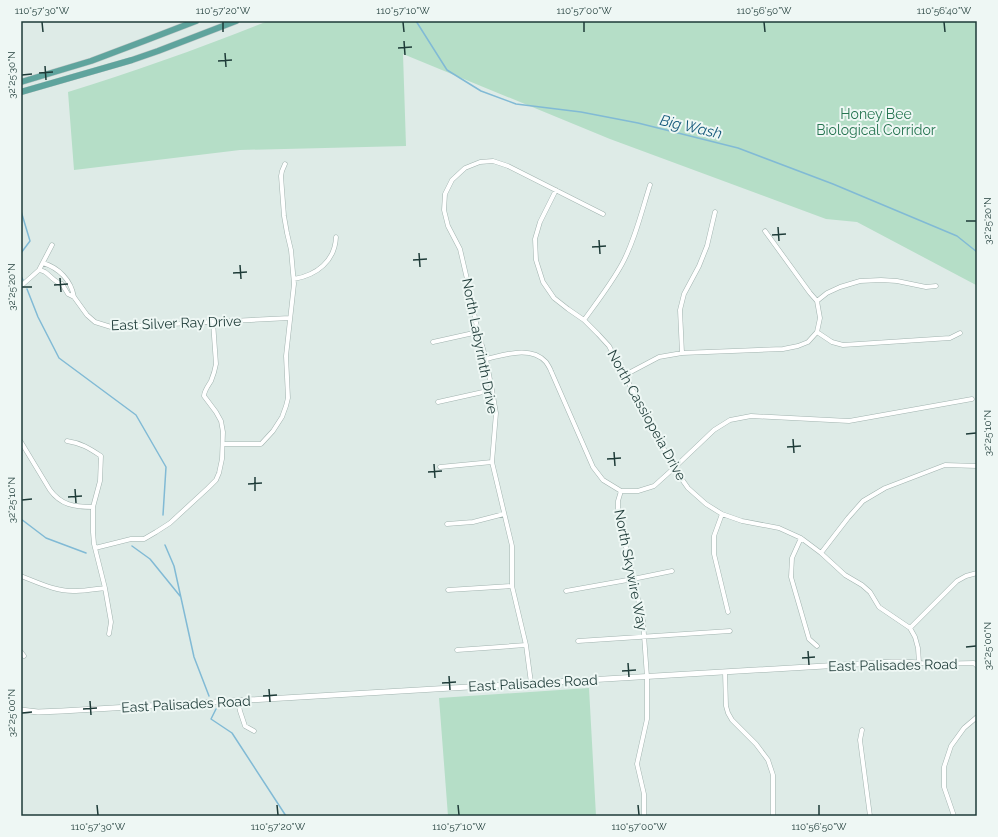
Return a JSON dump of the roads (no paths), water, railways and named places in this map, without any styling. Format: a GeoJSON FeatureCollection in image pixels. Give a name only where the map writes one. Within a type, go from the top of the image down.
{"type":"FeatureCollection","features":[{"type":"Feature","properties":{"kind":"main road"},"geometry":{"type":"LineString","coordinates":[[21,82],[99,58],[196,21]]}},
{"type":"Feature","properties":{"kind":"main road"},"geometry":{"type":"LineString","coordinates":[[21,92],[132,60],[236,21]]}},
{"type":"Feature","properties":{"kind":"street","name":"North Labyrinth Drive"},"geometry":{"type":"LineString","coordinates":[[531,683],[526,645],[512,586],[512,546],[492,462],[496,413],[492,390],[460,249],[448,226],[444,210],[445,194],[452,180],[465,168],[480,162],[493,161],[508,166],[603,214]]}},
{"type":"Feature","properties":{"kind":"street"},"geometry":{"type":"LineString","coordinates":[[223,444],[261,444],[273,431],[282,417],[288,398],[286,356],[294,292],[294,279],[291,250],[284,216],[281,176],[285,164]]}},
{"type":"Feature","properties":{"kind":"street"},"geometry":{"type":"LineString","coordinates":[[584,320],[622,263],[632,241],[650,184]]}},
{"type":"Feature","properties":{"kind":"street","name":"North Cassiopeia Drive"},"geometry":{"type":"LineString","coordinates":[[556,190],[540,222],[535,239],[536,260],[543,282],[554,298],[584,320],[609,346],[674,468],[688,488],[706,504],[722,514],[742,521],[779,528],[801,538],[821,553],[845,575],[866,588],[880,607],[910,628]]}},
{"type":"Feature","properties":{"kind":"street"},"geometry":{"type":"LineString","coordinates":[[682,353],[680,310],[684,294],[707,246],[715,212]]}},
{"type":"Feature","properties":{"kind":"street"},"geometry":{"type":"LineString","coordinates":[[625,375],[659,357],[682,353],[783,349],[808,342],[817,332],[820,318],[816,301],[765,231]]}},
{"type":"Feature","properties":{"kind":"street"},"geometry":{"type":"LineString","coordinates":[[294,279],[309,275],[322,267],[335,249],[336,237]]}},
{"type":"Feature","properties":{"kind":"street"},"geometry":{"type":"LineString","coordinates":[[21,286],[39,270],[52,245]]}},
{"type":"Feature","properties":{"kind":"street","name":"East Silver Ray Drive"},"geometry":{"type":"LineString","coordinates":[[43,263],[50,265],[65,275],[73,292],[74,298]]}},
{"type":"Feature","properties":{"kind":"street","name":"East Silver Ray Drive"},"geometry":{"type":"LineString","coordinates":[[39,270],[45,272],[59,284],[62,284],[68,294],[74,298],[87,315],[96,322],[111,327],[290,318]]}},
{"type":"Feature","properties":{"kind":"street"},"geometry":{"type":"LineString","coordinates":[[816,301],[827,293],[840,287],[860,281],[897,281],[926,287],[936,286]]}},
{"type":"Feature","properties":{"kind":"street"},"geometry":{"type":"LineString","coordinates":[[95,548],[131,539],[144,539],[170,522],[216,480],[221,465],[223,432],[221,421],[204,396],[216,364],[213,322]]}},
{"type":"Feature","properties":{"kind":"street"},"geometry":{"type":"LineString","coordinates":[[432,342],[478,332]]}},
{"type":"Feature","properties":{"kind":"street"},"geometry":{"type":"LineString","coordinates":[[817,332],[832,342],[843,345],[950,338],[960,333]]}},
{"type":"Feature","properties":{"kind":"street"},"geometry":{"type":"LineString","coordinates":[[486,359],[513,353],[526,352],[537,356],[546,362],[594,467],[603,480],[621,490],[638,491],[654,486],[714,430],[730,420],[751,416],[849,421],[972,399]]}},
{"type":"Feature","properties":{"kind":"street"},"geometry":{"type":"LineString","coordinates":[[438,402],[492,390]]}},
{"type":"Feature","properties":{"kind":"street"},"geometry":{"type":"LineString","coordinates":[[67,441],[77,443],[100,456],[100,482],[93,507],[93,532],[111,622],[109,634]]}},
{"type":"Feature","properties":{"kind":"street"},"geometry":{"type":"LineString","coordinates":[[21,442],[47,486],[55,496],[63,502],[71,505],[79,507],[93,507]]}},
{"type":"Feature","properties":{"kind":"street"},"geometry":{"type":"LineString","coordinates":[[440,467],[492,462]]}},
{"type":"Feature","properties":{"kind":"street"},"geometry":{"type":"LineString","coordinates":[[821,553],[863,501],[885,488],[945,465],[977,466]]}},
{"type":"Feature","properties":{"kind":"street","name":"North Skywire Way"},"geometry":{"type":"LineString","coordinates":[[621,490],[618,501],[618,513],[643,621],[647,677],[647,719],[637,764],[644,794],[644,816]]}},
{"type":"Feature","properties":{"kind":"street"},"geometry":{"type":"LineString","coordinates":[[447,524],[472,522],[504,514]]}},
{"type":"Feature","properties":{"kind":"street"},"geometry":{"type":"LineString","coordinates":[[722,514],[714,536],[714,554],[728,612]]}},
{"type":"Feature","properties":{"kind":"street"},"geometry":{"type":"LineString","coordinates":[[801,538],[792,558],[791,577],[809,639],[817,646]]}},
{"type":"Feature","properties":{"kind":"street"},"geometry":{"type":"LineString","coordinates":[[566,591],[672,571]]}},
{"type":"Feature","properties":{"kind":"street"},"geometry":{"type":"LineString","coordinates":[[919,663],[918,648],[915,637],[910,628],[957,581],[966,576],[977,573]]}},
{"type":"Feature","properties":{"kind":"street"},"geometry":{"type":"LineString","coordinates":[[21,576],[61,590],[76,592],[105,588]]}},
{"type":"Feature","properties":{"kind":"street"},"geometry":{"type":"LineString","coordinates":[[448,590],[512,586]]}},
{"type":"Feature","properties":{"kind":"street"},"geometry":{"type":"LineString","coordinates":[[578,641],[730,631]]}},
{"type":"Feature","properties":{"kind":"street"},"geometry":{"type":"LineString","coordinates":[[457,650],[526,645]]}},
{"type":"Feature","properties":{"kind":"street","name":"East Palisades Road"},"geometry":{"type":"LineString","coordinates":[[21,710],[38,712],[238,702],[892,662],[932,664],[974,663],[977,666]]}},
{"type":"Feature","properties":{"kind":"street"},"geometry":{"type":"LineString","coordinates":[[725,672],[726,706],[728,713],[732,720],[756,744],[768,760],[773,775],[773,816]]}},
{"type":"Feature","properties":{"kind":"street"},"geometry":{"type":"LineString","coordinates":[[238,702],[245,726],[254,731]]}},
{"type":"Feature","properties":{"kind":"street"},"geometry":{"type":"LineString","coordinates":[[954,816],[944,787],[944,767],[951,746],[964,728],[977,717]]}},
{"type":"Feature","properties":{"kind":"street"},"geometry":{"type":"LineString","coordinates":[[862,730],[860,740],[870,816]]}},
{"type":"Feature","properties":{"kind":"waterway","name":"Big Wash"},"geometry":{"type":"LineString","coordinates":[[416,21],[447,70],[481,91],[516,104],[581,112],[638,123],[738,148],[833,184],[957,236],[977,252]]}},
{"type":"Feature","properties":{"kind":"waterway"},"geometry":{"type":"LineString","coordinates":[[21,211],[30,241],[21,253]]}},
{"type":"Feature","properties":{"kind":"waterway"},"geometry":{"type":"LineString","coordinates":[[21,276],[23,280]]}},
{"type":"Feature","properties":{"kind":"waterway"},"geometry":{"type":"LineString","coordinates":[[27,289],[38,317],[59,358],[136,415],[166,467],[163,515]]}},
{"type":"Feature","properties":{"kind":"waterway"},"geometry":{"type":"LineString","coordinates":[[21,519],[46,538],[86,553]]}},
{"type":"Feature","properties":{"kind":"waterway"},"geometry":{"type":"LineString","coordinates":[[165,545],[174,566],[194,657],[209,696]]}},
{"type":"Feature","properties":{"kind":"waterway"},"geometry":{"type":"LineString","coordinates":[[132,546],[150,559],[180,596]]}},
{"type":"Feature","properties":{"kind":"waterway"},"geometry":{"type":"LineString","coordinates":[[216,709],[211,719],[232,733],[286,816]]}},
{"type":"Feature","properties":{"kind":"park label","name":"Honey Bee Biological Corridor"},"geometry":{"type":"Point","coordinates":[876,122]}}]}
